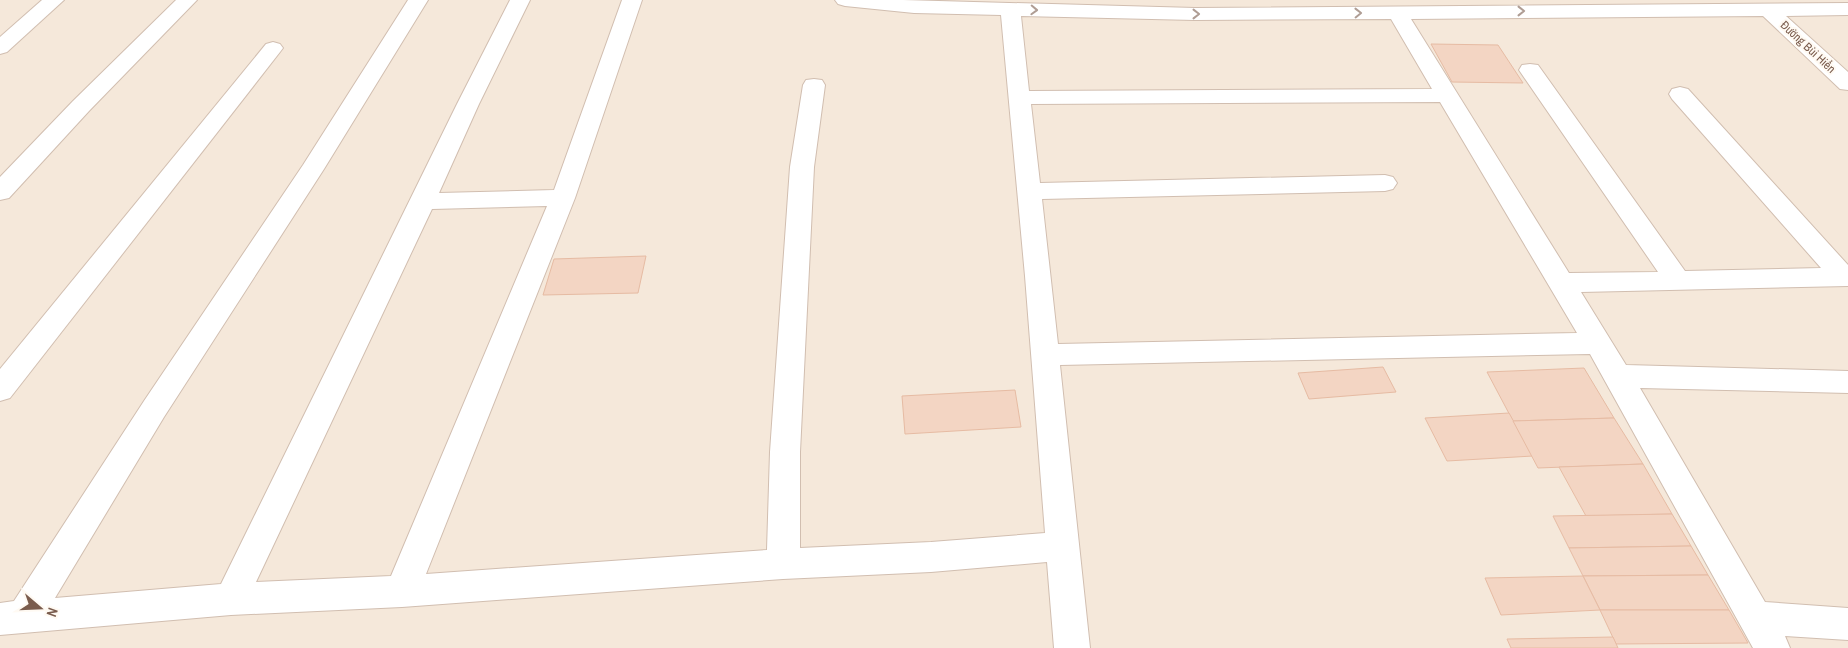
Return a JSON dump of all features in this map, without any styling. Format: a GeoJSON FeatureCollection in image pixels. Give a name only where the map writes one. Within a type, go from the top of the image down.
{"type":"FeatureCollection","features":[{"type":"Feature","properties":{"kind":"street"},"geometry":{"type":"LineString","coordinates":[[0,48],[54,0]]}},
{"type":"Feature","properties":{"kind":"street"},"geometry":{"type":"LineString","coordinates":[[0,192],[81,106],[188,0]]}},
{"type":"Feature","properties":{"kind":"street"},"geometry":{"type":"LineString","coordinates":[[12,618],[154,409],[312,169],[418,0]]}},
{"type":"Feature","properties":{"kind":"street"},"geometry":{"type":"LineString","coordinates":[[231,599],[468,104],[520,0]]}},
{"type":"Feature","properties":{"kind":"street"},"geometry":{"type":"LineString","coordinates":[[402,591],[535,270],[563,198],[632,0]]}},
{"type":"Feature","properties":{"kind":"street"},"geometry":{"type":"LineString","coordinates":[[845,0],[914,6],[1010,10],[1204,14],[1848,9]]}},
{"type":"Feature","properties":{"kind":"street"},"geometry":{"type":"LineString","coordinates":[[1010,10],[1072,648]]}},
{"type":"Feature","properties":{"kind":"street","name":"Đường Bùi Hiển"},"geometry":{"type":"LineString","coordinates":[[1768,10],[1848,84]]}},
{"type":"Feature","properties":{"kind":"street"},"geometry":{"type":"LineString","coordinates":[[1397,13],[1618,376],[1772,648]]}},
{"type":"Feature","properties":{"kind":"street"},"geometry":{"type":"LineString","coordinates":[[0,390],[50,324],[192,152],[273,48]]}},
{"type":"Feature","properties":{"kind":"street"},"geometry":{"type":"LineString","coordinates":[[1530,70],[1677,279]]}},
{"type":"Feature","properties":{"kind":"street"},"geometry":{"type":"LineString","coordinates":[[783,564],[784,452],[801,187],[814,84]]}},
{"type":"Feature","properties":{"kind":"street"},"geometry":{"type":"LineString","coordinates":[[1680,94],[1846,277]]}},
{"type":"Feature","properties":{"kind":"street"},"geometry":{"type":"LineString","coordinates":[[1019,98],[1446,95]]}},
{"type":"Feature","properties":{"kind":"street"},"geometry":{"type":"LineString","coordinates":[[1028,191],[1385,183]]}},
{"type":"Feature","properties":{"kind":"street"},"geometry":{"type":"LineString","coordinates":[[423,200],[563,198]]}},
{"type":"Feature","properties":{"kind":"street"},"geometry":{"type":"LineString","coordinates":[[1560,283],[1677,279],[1846,277]]}},
{"type":"Feature","properties":{"kind":"street"},"geometry":{"type":"LineString","coordinates":[[1045,355],[1597,343]]}},
{"type":"Feature","properties":{"kind":"street"},"geometry":{"type":"LineString","coordinates":[[1618,376],[1848,382]]}},
{"type":"Feature","properties":{"kind":"street"},"geometry":{"type":"LineString","coordinates":[[12,618],[231,599],[402,591],[783,564],[931,557],[1063,546]]}},
{"type":"Feature","properties":{"kind":"street"},"geometry":{"type":"LineString","coordinates":[[1755,618],[1848,624]]}},
{"type":"Feature","properties":{"kind":"shaded area"},"geometry":{"type":"Polygon","coordinates":[[[0,0],[1848,0],[1848,648],[0,648],[0,0]]]}},
{"type":"Feature","properties":{"kind":"building"},"geometry":{"type":"Polygon","coordinates":[[[1431,44],[1498,45],[1523,83],[1452,82],[1431,44]]]}},
{"type":"Feature","properties":{"kind":"building"},"geometry":{"type":"Polygon","coordinates":[[[646,256],[638,293],[543,295],[554,259],[646,256]]]}},
{"type":"Feature","properties":{"kind":"building"},"geometry":{"type":"Polygon","coordinates":[[[1383,367],[1396,392],[1309,399],[1298,373],[1383,367]]]}},
{"type":"Feature","properties":{"kind":"building"},"geometry":{"type":"Polygon","coordinates":[[[1584,368],[1614,418],[1513,421],[1487,372],[1584,368]]]}},
{"type":"Feature","properties":{"kind":"building"},"geometry":{"type":"Polygon","coordinates":[[[1015,390],[1021,427],[905,434],[902,396],[1015,390]]]}},
{"type":"Feature","properties":{"kind":"building"},"geometry":{"type":"Polygon","coordinates":[[[1509,413],[1533,456],[1447,461],[1425,418],[1509,413]]]}},
{"type":"Feature","properties":{"kind":"building"},"geometry":{"type":"Polygon","coordinates":[[[1614,418],[1643,464],[1538,468],[1513,421],[1614,418]]]}},
{"type":"Feature","properties":{"kind":"building"},"geometry":{"type":"Polygon","coordinates":[[[1643,464],[1672,514],[1586,516],[1559,467],[1643,464]]]}},
{"type":"Feature","properties":{"kind":"building"},"geometry":{"type":"Polygon","coordinates":[[[1672,514],[1691,546],[1569,548],[1553,516],[1672,514]]]}},
{"type":"Feature","properties":{"kind":"building"},"geometry":{"type":"Polygon","coordinates":[[[1691,546],[1708,575],[1583,576],[1569,548],[1691,546]]]}},
{"type":"Feature","properties":{"kind":"building"},"geometry":{"type":"Polygon","coordinates":[[[1708,575],[1729,610],[1600,610],[1583,576],[1708,575]]]}},
{"type":"Feature","properties":{"kind":"building"},"geometry":{"type":"Polygon","coordinates":[[[1583,576],[1600,610],[1501,615],[1485,578],[1583,576]]]}},
{"type":"Feature","properties":{"kind":"building"},"geometry":{"type":"Polygon","coordinates":[[[1600,610],[1729,610],[1748,643],[1616,644],[1600,610]]]}},
{"type":"Feature","properties":{"kind":"building"},"geometry":{"type":"Polygon","coordinates":[[[1613,637],[1618,648],[1511,648],[1507,639],[1613,637]]]}}]}
